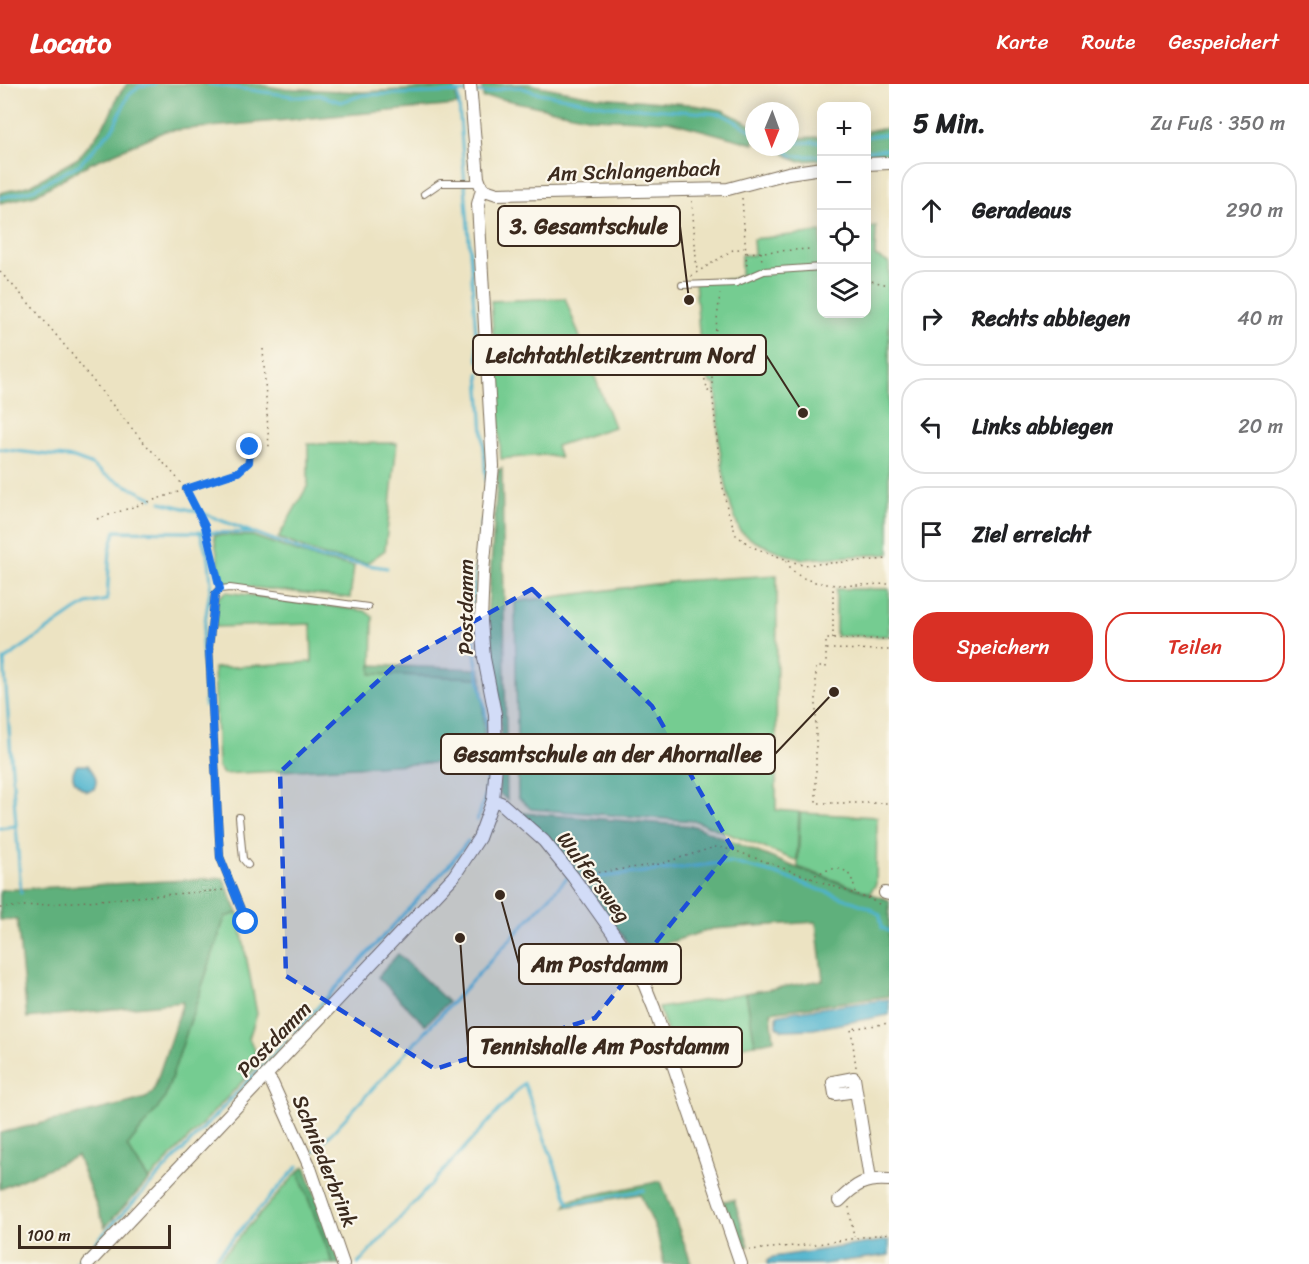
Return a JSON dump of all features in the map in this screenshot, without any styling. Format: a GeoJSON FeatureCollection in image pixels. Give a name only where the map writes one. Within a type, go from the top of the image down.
{"type":"FeatureCollection","features":[{"type":"Feature","properties":{"kind":"street","name":"Postdamm"},"geometry":{"type":"LineString","coordinates":[[88,1264],[454,876],[479,838],[493,800],[497,734],[484,658],[481,621],[493,466],[478,204],[473,184],[470,84]]}},
{"type":"Feature","properties":{"kind":"street"},"geometry":{"type":"LineString","coordinates":[[871,164],[889,163]]}},
{"type":"Feature","properties":{"kind":"street","name":"Am Schlangenbach"},"geometry":{"type":"LineString","coordinates":[[473,184],[497,194],[692,191],[728,189],[788,172],[817,169]]}},
{"type":"Feature","properties":{"kind":"street","name":"Wulfersweg"},"geometry":{"type":"LineString","coordinates":[[493,800],[501,803],[544,841],[573,876],[630,957],[643,981],[741,1264]]}},
{"type":"Feature","properties":{"kind":"street","name":"Schniederbrink"},"geometry":{"type":"LineString","coordinates":[[266,1075],[272,1083],[309,1165],[343,1264]]}},
{"type":"Feature","properties":{"kind":"street"},"geometry":{"type":"LineString","coordinates":[[855,1085],[870,1179]]}},
{"type":"Feature","properties":{"kind":"street"},"geometry":{"type":"LineString","coordinates":[[843,1197],[870,1179],[889,1180]]}},
{"type":"Feature","properties":{"kind":"lane"},"geometry":{"type":"LineString","coordinates":[[424,194],[440,183],[473,184]]}},
{"type":"Feature","properties":{"kind":"lane"},"geometry":{"type":"LineString","coordinates":[[682,285],[736,283],[763,272],[817,267]]}},
{"type":"Feature","properties":{"kind":"lane"},"geometry":{"type":"LineString","coordinates":[[246,922],[220,857],[209,647],[215,594],[220,589],[230,588],[368,607]]}},
{"type":"Feature","properties":{"kind":"lane"},"geometry":{"type":"LineString","coordinates":[[239,818],[243,859],[248,865]]}},
{"type":"Feature","properties":{"kind":"path"},"geometry":{"type":"LineString","coordinates":[[741,186],[747,278]]}},
{"type":"Feature","properties":{"kind":"path"},"geometry":{"type":"LineString","coordinates":[[692,191],[697,272]]}},
{"type":"Feature","properties":{"kind":"path"},"geometry":{"type":"LineString","coordinates":[[690,276],[733,250],[745,248]]}},
{"type":"Feature","properties":{"kind":"path"},"geometry":{"type":"LineString","coordinates":[[746,253],[809,249]]}},
{"type":"Feature","properties":{"kind":"path"},"geometry":{"type":"LineString","coordinates":[[761,252],[763,272]]}},
{"type":"Feature","properties":{"kind":"path"},"geometry":{"type":"LineString","coordinates":[[0,272],[28,300],[136,434],[186,489],[205,526],[220,589]]}},
{"type":"Feature","properties":{"kind":"path"},"geometry":{"type":"LineString","coordinates":[[871,281],[889,285]]}},
{"type":"Feature","properties":{"kind":"path"},"geometry":{"type":"LineString","coordinates":[[722,284],[712,361],[712,392],[720,477],[736,535],[752,547],[802,565],[889,559]]}},
{"type":"Feature","properties":{"kind":"path"},"geometry":{"type":"LineString","coordinates":[[687,342],[698,355],[708,391],[712,392]]}},
{"type":"Feature","properties":{"kind":"path"},"geometry":{"type":"LineString","coordinates":[[263,349],[269,447]]}},
{"type":"Feature","properties":{"kind":"path"},"geometry":{"type":"LineString","coordinates":[[97,519],[238,472],[249,462],[250,447]]}},
{"type":"Feature","properties":{"kind":"path"},"geometry":{"type":"LineString","coordinates":[[788,561],[791,569],[803,580],[815,584],[889,584]]}},
{"type":"Feature","properties":{"kind":"path"},"geometry":{"type":"LineString","coordinates":[[833,584],[833,639]]}},
{"type":"Feature","properties":{"kind":"path"},"geometry":{"type":"LineString","coordinates":[[889,639],[826,639],[826,667],[816,668],[816,803],[889,803]]}},
{"type":"Feature","properties":{"kind":"path"},"geometry":{"type":"LineString","coordinates":[[826,650],[889,650]]}},
{"type":"Feature","properties":{"kind":"path"},"geometry":{"type":"LineString","coordinates":[[573,876],[660,864],[715,847],[733,850],[866,898],[885,897]]}},
{"type":"Feature","properties":{"kind":"path"},"geometry":{"type":"LineString","coordinates":[[810,878],[825,869],[838,868],[848,872],[854,881],[855,894]]}},
{"type":"Feature","properties":{"kind":"path"},"geometry":{"type":"LineString","coordinates":[[0,908],[234,890]]}},
{"type":"Feature","properties":{"kind":"path"},"geometry":{"type":"LineString","coordinates":[[866,898],[885,897]]}},
{"type":"Feature","properties":{"kind":"path"},"geometry":{"type":"LineString","coordinates":[[855,1085],[857,1068],[850,1029],[889,1023]]}},
{"type":"Feature","properties":{"kind":"path"},"geometry":{"type":"LineString","coordinates":[[843,1197],[854,1238]]}},
{"type":"Feature","properties":{"kind":"path"},"geometry":{"type":"LineString","coordinates":[[736,1251],[818,1244],[889,1233]]}},
{"type":"Feature","properties":{"kind":"highlighted area"},"geometry":{"type":"Polygon","coordinates":[[[532,589],[652,706],[732,848],[595,1018],[435,1069],[286,976],[280,772],[394,666],[532,589]]]}},
{"type":"Feature","properties":{"kind":"green space"},"geometry":{"type":"Polygon","coordinates":[[[127,84],[255,84],[279,88],[362,92],[455,87],[457,105],[165,131],[89,164],[35,195],[0,203],[0,193],[31,185],[78,158],[109,117],[118,96],[127,84]]]}},
{"type":"Feature","properties":{"kind":"green space"},"geometry":{"type":"Polygon","coordinates":[[[482,84],[528,84],[598,97],[688,104],[722,110],[745,122],[745,142],[668,121],[591,118],[497,98],[483,98],[482,84]]]}},
{"type":"Feature","properties":{"kind":"green space"},"geometry":{"type":"Polygon","coordinates":[[[889,128],[889,155],[871,157],[871,130],[889,128]]]}},
{"type":"Feature","properties":{"kind":"green space"},"geometry":{"type":"Polygon","coordinates":[[[817,137],[817,160],[797,161],[788,156],[799,156],[799,138],[817,137]]]}},
{"type":"Feature","properties":{"kind":"green space"},"geometry":{"type":"Polygon","coordinates":[[[876,227],[875,256],[889,263],[889,554],[803,559],[784,554],[754,541],[740,531],[731,507],[724,476],[719,443],[716,384],[710,383],[700,345],[695,280],[732,279],[741,275],[741,255],[754,255],[753,239],[817,232],[817,318],[871,318],[871,228],[876,227]]]}},
{"type":"Feature","properties":{"kind":"green space"},"geometry":{"type":"Polygon","coordinates":[[[565,298],[614,427],[556,446],[560,458],[544,455],[501,459],[491,301],[565,298]]]}},
{"type":"Feature","properties":{"kind":"green space"},"geometry":{"type":"Polygon","coordinates":[[[397,443],[385,550],[367,563],[324,556],[278,538],[308,485],[308,444],[397,443]]]}},
{"type":"Feature","properties":{"kind":"green space"},"geometry":{"type":"Polygon","coordinates":[[[502,468],[507,800],[499,793],[501,713],[487,620],[498,470],[502,468]]]}},
{"type":"Feature","properties":{"kind":"green space"},"geometry":{"type":"Polygon","coordinates":[[[214,535],[253,536],[320,560],[354,566],[350,598],[222,584],[214,535]]]}},
{"type":"Feature","properties":{"kind":"green space"},"geometry":{"type":"Polygon","coordinates":[[[777,575],[776,810],[799,812],[797,861],[696,821],[531,809],[518,797],[515,602],[678,581],[777,575]]]}},
{"type":"Feature","properties":{"kind":"green space"},"geometry":{"type":"Polygon","coordinates":[[[836,589],[889,589],[889,636],[836,636],[836,589]]]}},
{"type":"Feature","properties":{"kind":"green space"},"geometry":{"type":"Polygon","coordinates":[[[226,592],[365,611],[373,617],[372,674],[482,678],[485,760],[223,774],[218,767],[214,668],[312,662],[311,624],[215,627],[218,598],[226,592]]]}},
{"type":"Feature","properties":{"kind":"green space"},"geometry":{"type":"Polygon","coordinates":[[[371,665],[480,669],[482,678],[371,674],[371,665]]]}},
{"type":"Feature","properties":{"kind":"green space"},"geometry":{"type":"Polygon","coordinates":[[[521,813],[694,826],[797,868],[889,900],[889,996],[771,1012],[774,1040],[755,1044],[746,993],[823,980],[816,922],[712,929],[635,953],[583,881],[521,813]]]}},
{"type":"Feature","properties":{"kind":"green space"},"geometry":{"type":"Polygon","coordinates":[[[800,813],[877,817],[876,884],[870,893],[798,867],[800,813]]]}},
{"type":"Feature","properties":{"kind":"green space"},"geometry":{"type":"Polygon","coordinates":[[[223,878],[238,913],[225,917],[164,1100],[127,1147],[149,1180],[105,1227],[77,1156],[0,1189],[0,1133],[128,1103],[146,1098],[153,1092],[183,1002],[27,1018],[17,919],[0,920],[0,890],[223,878]]]}},
{"type":"Feature","properties":{"kind":"green space"},"geometry":{"type":"Polygon","coordinates":[[[238,913],[257,1014],[249,1038],[260,1063],[149,1180],[127,1147],[164,1100],[225,917],[238,913]]]}},
{"type":"Feature","properties":{"kind":"green space"},"geometry":{"type":"Polygon","coordinates":[[[398,954],[448,1002],[425,1025],[378,977],[398,954]]]}},
{"type":"Feature","properties":{"kind":"green space"},"geometry":{"type":"Polygon","coordinates":[[[746,993],[755,1044],[676,1058],[659,1008],[746,993]]]}},
{"type":"Feature","properties":{"kind":"green space"},"geometry":{"type":"Polygon","coordinates":[[[305,1166],[340,1264],[333,1264],[298,1172],[305,1166]]]}},
{"type":"Feature","properties":{"kind":"green space"},"geometry":{"type":"Polygon","coordinates":[[[298,1172],[333,1264],[215,1264],[298,1172]]]}},
{"type":"Feature","properties":{"kind":"green space"},"geometry":{"type":"Polygon","coordinates":[[[661,1181],[691,1262],[687,1264],[664,1264],[657,1232],[640,1194],[565,1207],[569,1200],[661,1181]]]}},
{"type":"Feature","properties":{"kind":"green space"},"geometry":{"type":"Polygon","coordinates":[[[734,1200],[749,1246],[739,1247],[723,1201],[734,1200]]]}},
{"type":"Feature","properties":{"kind":"water"},"geometry":{"type":"Polygon","coordinates":[[[77,765],[88,765],[96,779],[94,789],[87,791],[76,783],[73,773],[77,765]]]}},
{"type":"Feature","properties":{"kind":"water"},"geometry":{"type":"Polygon","coordinates":[[[889,999],[889,1015],[813,1029],[782,1030],[777,1026],[777,1015],[889,999]]]}},
{"type":"Feature","properties":{"kind":"water"},"geometry":{"type":"Polygon","coordinates":[[[889,1240],[889,1255],[822,1264],[767,1264],[767,1261],[773,1257],[889,1240]]]}},
{"type":"Feature","properties":{"kind":"waterway"},"geometry":{"type":"LineString","coordinates":[[0,198],[32,190],[80,164],[113,128],[128,96],[140,86],[155,84]]}},
{"type":"Feature","properties":{"kind":"waterway"},"geometry":{"type":"LineString","coordinates":[[208,84],[299,97],[319,95],[341,102],[363,95],[467,92]]}},
{"type":"Feature","properties":{"kind":"waterway"},"geometry":{"type":"LineString","coordinates":[[473,92],[487,93],[504,88],[520,87],[534,92],[608,106],[722,114],[745,127]]}},
{"type":"Feature","properties":{"kind":"waterway"},"geometry":{"type":"LineString","coordinates":[[458,91],[478,361]]}},
{"type":"Feature","properties":{"kind":"waterway"},"geometry":{"type":"LineString","coordinates":[[871,136],[889,134]]}},
{"type":"Feature","properties":{"kind":"waterway"},"geometry":{"type":"LineString","coordinates":[[799,143],[817,142]]}},
{"type":"Feature","properties":{"kind":"waterway"},"geometry":{"type":"LineString","coordinates":[[871,151],[889,149]]}},
{"type":"Feature","properties":{"kind":"waterway"},"geometry":{"type":"LineString","coordinates":[[799,156],[817,156]]}},
{"type":"Feature","properties":{"kind":"waterway"},"geometry":{"type":"LineString","coordinates":[[479,373],[486,482]]}},
{"type":"Feature","properties":{"kind":"waterway"},"geometry":{"type":"LineString","coordinates":[[0,449],[74,458],[90,464],[107,476],[152,498]]}},
{"type":"Feature","properties":{"kind":"waterway"},"geometry":{"type":"LineString","coordinates":[[161,502],[202,513],[251,532]]}},
{"type":"Feature","properties":{"kind":"waterway"},"geometry":{"type":"LineString","coordinates":[[482,521],[474,593],[473,630],[487,722],[488,758]]}},
{"type":"Feature","properties":{"kind":"waterway"},"geometry":{"type":"LineString","coordinates":[[21,893],[4,660],[76,610],[87,604],[107,600],[110,550],[115,531],[255,533],[321,558],[387,568]]}},
{"type":"Feature","properties":{"kind":"waterway"},"geometry":{"type":"LineString","coordinates":[[200,532],[209,560],[211,583],[202,641],[205,706]]}},
{"type":"Feature","properties":{"kind":"waterway"},"geometry":{"type":"LineString","coordinates":[[477,820],[485,797],[488,769]]}},
{"type":"Feature","properties":{"kind":"waterway"},"geometry":{"type":"LineString","coordinates":[[0,828],[15,826]]}},
{"type":"Feature","properties":{"kind":"waterway"},"geometry":{"type":"LineString","coordinates":[[294,1033],[449,865],[468,841]]}},
{"type":"Feature","properties":{"kind":"waterway"},"geometry":{"type":"LineString","coordinates":[[584,879],[730,862],[776,874],[868,907],[880,915],[882,928],[889,931]]}},
{"type":"Feature","properties":{"kind":"waterway"},"geometry":{"type":"LineString","coordinates":[[315,1151],[567,878]]}},
{"type":"Feature","properties":{"kind":"waterway"},"geometry":{"type":"LineString","coordinates":[[75,1264],[287,1040]]}},
{"type":"Feature","properties":{"kind":"waterway"},"geometry":{"type":"LineString","coordinates":[[358,1264],[524,1083],[569,1204],[644,1190]]}},
{"type":"Feature","properties":{"kind":"waterway"},"geometry":{"type":"LineString","coordinates":[[210,1264],[298,1166]]}},
{"type":"Feature","properties":{"kind":"place","name":"3. Gesamtschule"},"geometry":{"type":"Point","coordinates":[689,300]}},
{"type":"Feature","properties":{"kind":"place","name":"Leichtathletikzentrum Nord"},"geometry":{"type":"Point","coordinates":[803,413]}},
{"type":"Feature","properties":{"kind":"place","name":"Gesamtschule an der Ahornallee"},"geometry":{"type":"Point","coordinates":[834,692]}},
{"type":"Feature","properties":{"kind":"place","name":"Am Postdamm"},"geometry":{"type":"Point","coordinates":[500,895]}},
{"type":"Feature","properties":{"kind":"place","name":"Tennishalle Am Postdamm"},"geometry":{"type":"Point","coordinates":[460,938]}},
{"type":"Feature","properties":{"kind":"route"},"geometry":{"type":"LineString","coordinates":[[246,922],[220,857],[209,647],[215,594],[220,589],[205,526],[186,489],[238,472],[249,462],[250,447]]}}]}
